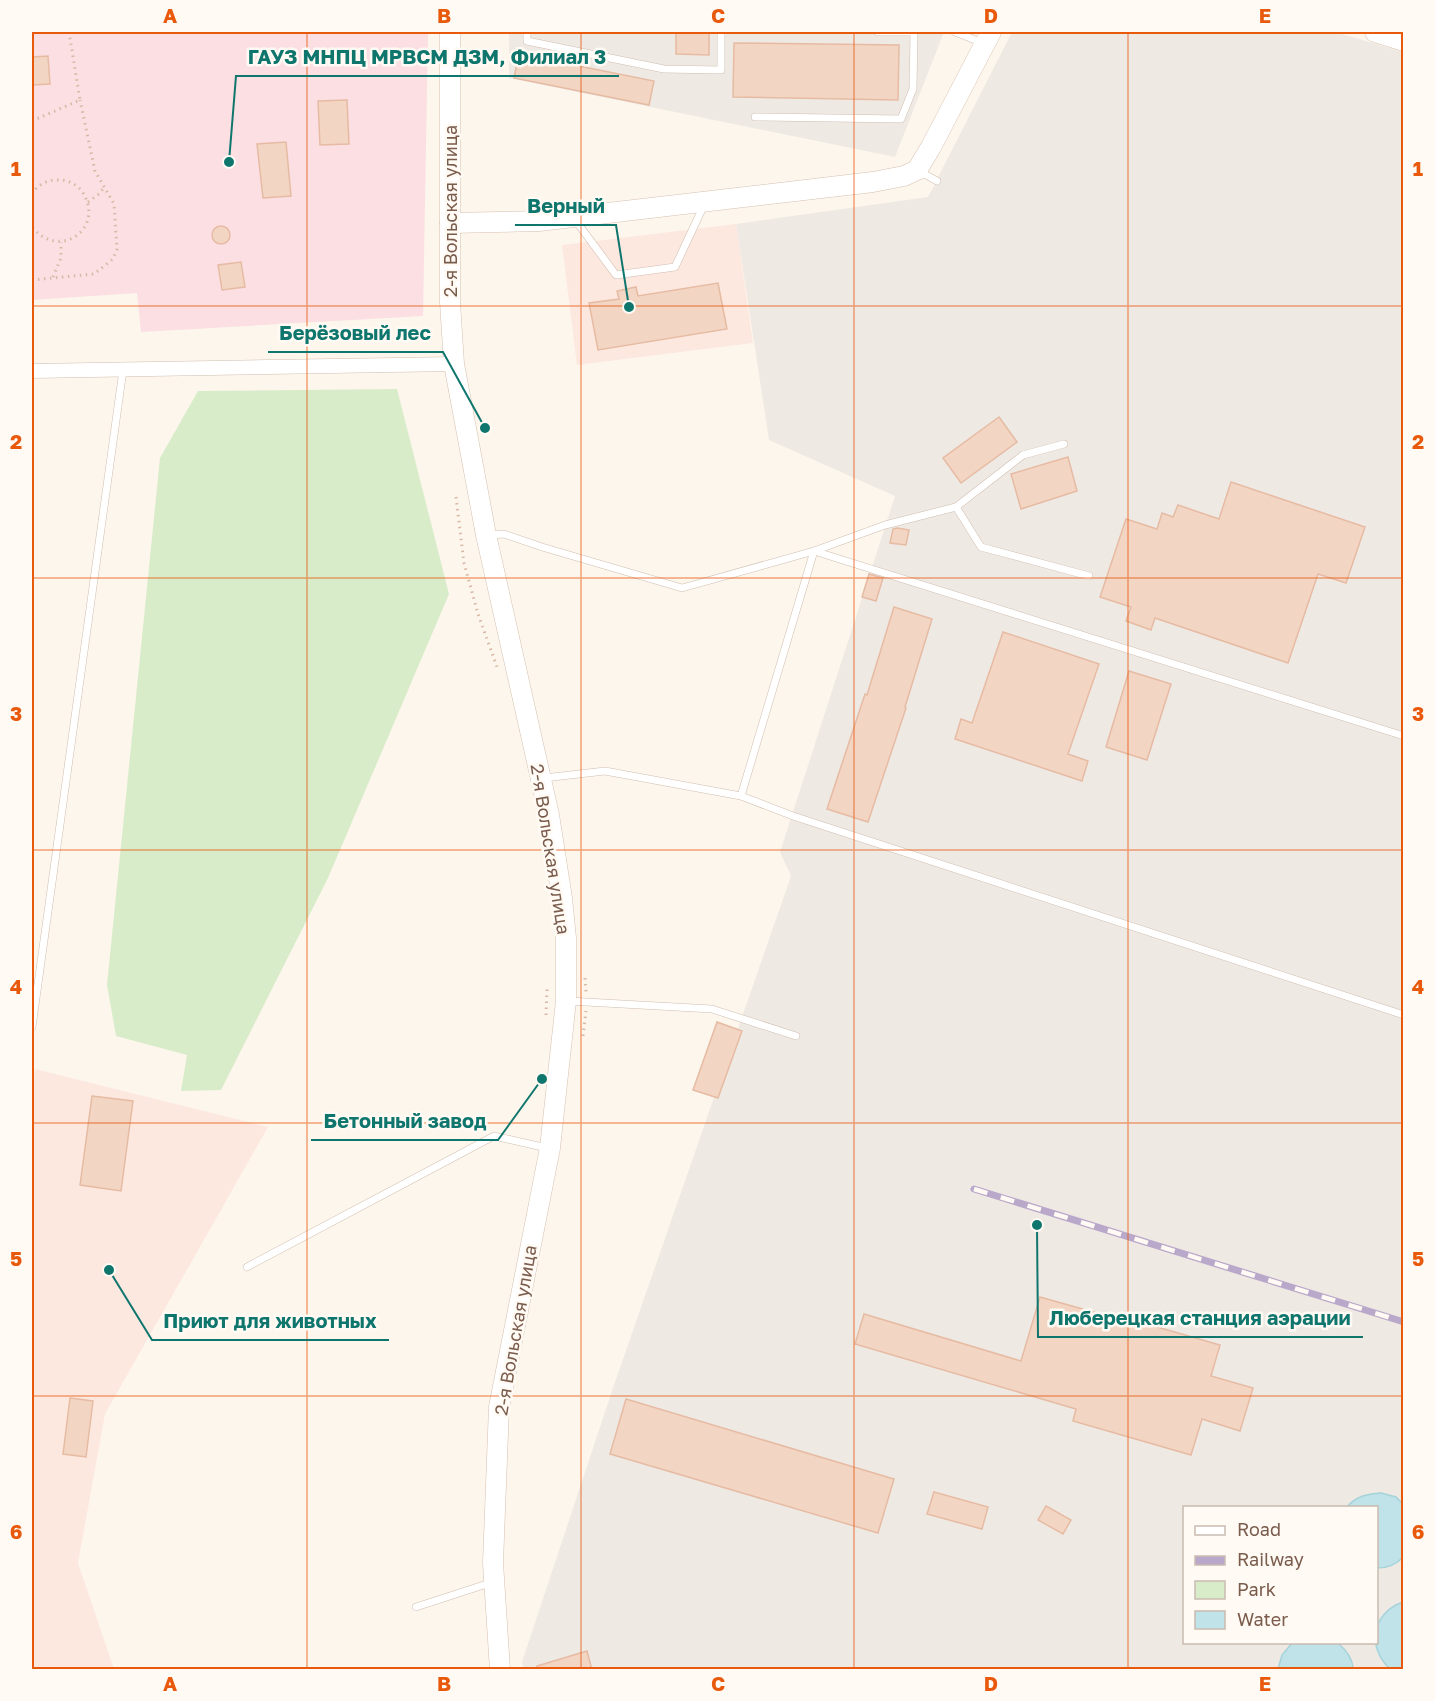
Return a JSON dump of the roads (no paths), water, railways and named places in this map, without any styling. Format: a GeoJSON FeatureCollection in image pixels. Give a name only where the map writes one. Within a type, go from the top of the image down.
{"type":"FeatureCollection","features":[{"type":"Feature","properties":{"kind":"main road","name":"2-я Вольская улица"},"geometry":{"type":"LineString","coordinates":[[450,32],[450,302],[454,364],[486,535],[549,815],[566,938],[566,1001],[550,1148],[499,1407],[493,1563],[500,1670]]}},
{"type":"Feature","properties":{"kind":"main road"},"geometry":{"type":"LineString","coordinates":[[1375,32],[1404,40]]}},
{"type":"Feature","properties":{"kind":"main road"},"geometry":{"type":"LineString","coordinates":[[450,223],[573,217],[873,182],[904,176],[917,170],[931,147],[988,37]]}},
{"type":"Feature","properties":{"kind":"street"},"geometry":{"type":"LineString","coordinates":[[32,370],[454,364]]}},
{"type":"Feature","properties":{"kind":"lane"},"geometry":{"type":"LineString","coordinates":[[527,32],[527,41],[652,67],[721,70],[721,32]]}},
{"type":"Feature","properties":{"kind":"lane"},"geometry":{"type":"LineString","coordinates":[[755,117],[901,119],[913,89],[914,32],[878,32]]}},
{"type":"Feature","properties":{"kind":"lane"},"geometry":{"type":"LineString","coordinates":[[955,32],[988,37]]}},
{"type":"Feature","properties":{"kind":"lane"},"geometry":{"type":"LineString","coordinates":[[917,170],[937,181]]}},
{"type":"Feature","properties":{"kind":"lane"},"geometry":{"type":"LineString","coordinates":[[573,217],[616,275],[675,267],[706,202]]}},
{"type":"Feature","properties":{"kind":"lane"},"geometry":{"type":"LineString","coordinates":[[32,1027],[123,369]]}},
{"type":"Feature","properties":{"kind":"lane"},"geometry":{"type":"LineString","coordinates":[[486,535],[504,534],[682,588],[814,551],[885,525],[956,507],[1023,455],[1064,444]]}},
{"type":"Feature","properties":{"kind":"lane"},"geometry":{"type":"LineString","coordinates":[[956,507],[981,547],[1089,576]]}},
{"type":"Feature","properties":{"kind":"lane"},"geometry":{"type":"LineString","coordinates":[[814,551],[1404,736]]}},
{"type":"Feature","properties":{"kind":"lane"},"geometry":{"type":"LineString","coordinates":[[741,796],[814,551]]}},
{"type":"Feature","properties":{"kind":"lane"},"geometry":{"type":"LineString","coordinates":[[541,778],[605,771],[741,796],[793,816],[1404,1015]]}},
{"type":"Feature","properties":{"kind":"lane"},"geometry":{"type":"LineString","coordinates":[[566,1001],[712,1009],[796,1036]]}},
{"type":"Feature","properties":{"kind":"lane"},"geometry":{"type":"LineString","coordinates":[[247,1266],[494,1136],[550,1148]]}},
{"type":"Feature","properties":{"kind":"lane"},"geometry":{"type":"LineString","coordinates":[[416,1607],[495,1582]]}},
{"type":"Feature","properties":{"kind":"water"},"geometry":{"type":"Polygon","coordinates":[[[1381,1493],[1396,1497],[1403,1504],[1403,1557],[1391,1566],[1378,1568],[1378,1506],[1348,1506],[1354,1500],[1381,1493]]]}},
{"type":"Feature","properties":{"kind":"water"},"geometry":{"type":"Polygon","coordinates":[[[1403,1602],[1403,1669],[1390,1669],[1383,1661],[1377,1644],[1379,1622],[1392,1607],[1403,1602]]]}},
{"type":"Feature","properties":{"kind":"water"},"geometry":{"type":"Polygon","coordinates":[[[1291,1644],[1339,1644],[1352,1661],[1353,1669],[1278,1669],[1282,1655],[1291,1644]]]}},
{"type":"Feature","properties":{"kind":"railway"},"geometry":{"type":"LineString","coordinates":[[974,1189],[1404,1322]]}},
{"type":"Feature","properties":{"kind":"place","name":"ГАУЗ МНПЦ МРВСМ ДЗМ, Филиал 3"},"geometry":{"type":"Point","coordinates":[229,162]}},
{"type":"Feature","properties":{"kind":"place","name":"Верный"},"geometry":{"type":"Point","coordinates":[629,307]}},
{"type":"Feature","properties":{"kind":"place","name":"Берёзовый лес"},"geometry":{"type":"Point","coordinates":[485,428]}},
{"type":"Feature","properties":{"kind":"place","name":"Бетонный завод"},"geometry":{"type":"Point","coordinates":[542,1079]}},
{"type":"Feature","properties":{"kind":"place","name":"Люберецкая станция аэрации"},"geometry":{"type":"Point","coordinates":[1037,1225]}},
{"type":"Feature","properties":{"kind":"place","name":"Приют для животных"},"geometry":{"type":"Point","coordinates":[109,1270]}}]}
